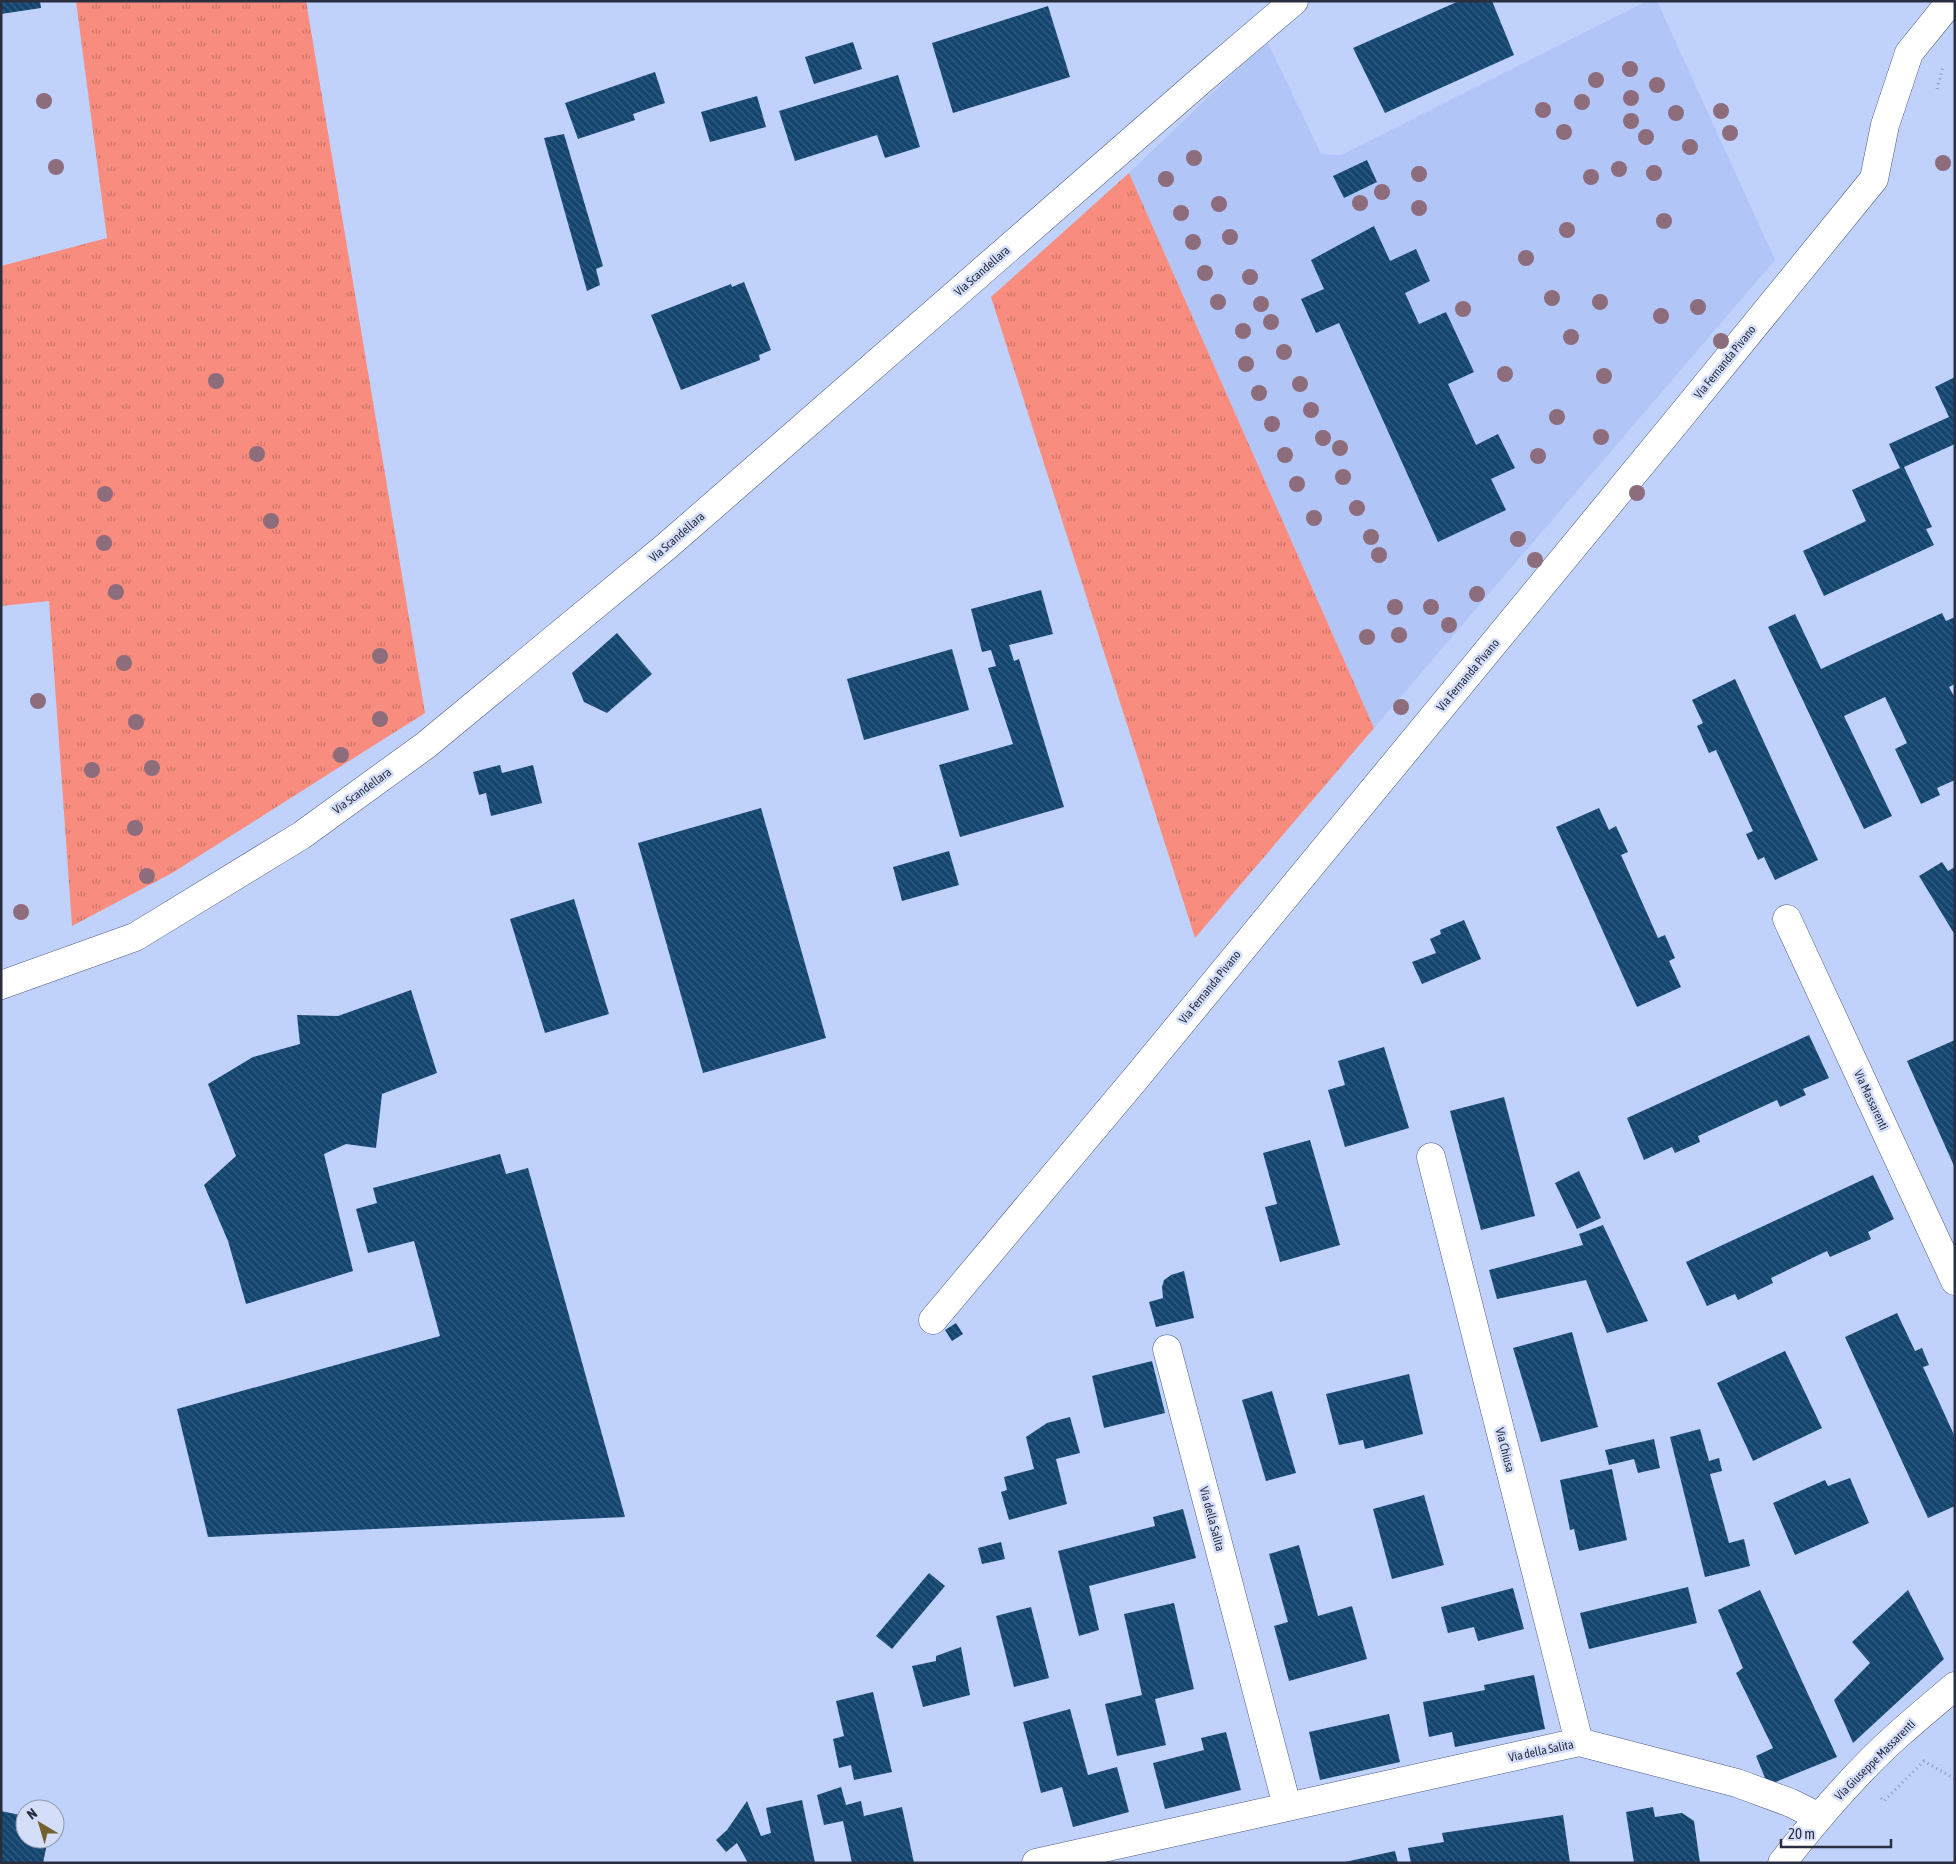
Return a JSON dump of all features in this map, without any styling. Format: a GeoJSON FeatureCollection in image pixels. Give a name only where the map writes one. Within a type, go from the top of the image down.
{"type":"FeatureCollection","features":[{"type":"Feature","properties":{"kind":"street","name":"Via Scandellara"},"geometry":{"type":"LineString","coordinates":[[1,985],[135,937],[302,835],[426,745],[668,545],[1161,114],[1294,1]]}},
{"type":"Feature","properties":{"kind":"street","name":"Via Fernanda Pivano"},"geometry":{"type":"LineString","coordinates":[[933,1320],[1136,1078],[1874,179],[1885,125],[1909,53],[1951,1]]}},
{"type":"Feature","properties":{"kind":"street","name":"Via Massarenti"},"geometry":{"type":"LineString","coordinates":[[1787,919],[1955,1281]]}},
{"type":"Feature","properties":{"kind":"street","name":"Via Chiusa"},"geometry":{"type":"LineString","coordinates":[[1431,1157],[1579,1742]]}},
{"type":"Feature","properties":{"kind":"street","name":"Via della Salita"},"geometry":{"type":"LineString","coordinates":[[1167,1349],[1287,1806]]}},
{"type":"Feature","properties":{"kind":"street","name":"Via Giuseppe Massarenti"},"geometry":{"type":"LineString","coordinates":[[1782,1863],[1819,1817],[1856,1776],[1898,1735],[1955,1686]]}},
{"type":"Feature","properties":{"kind":"street","name":"Via della Salita"},"geometry":{"type":"LineString","coordinates":[[1036,1863],[1579,1742],[1737,1783],[1790,1803],[1819,1817]]}},
{"type":"Feature","properties":{"kind":"path"},"geometry":{"type":"LineString","coordinates":[[1937,89],[1942,68],[1948,60]]}},
{"type":"Feature","properties":{"kind":"path"},"geometry":{"type":"LineString","coordinates":[[1856,1776],[1884,1801],[1924,1761],[1955,1779]]}},
{"type":"Feature","properties":{"kind":"shaded area"},"geometry":{"type":"Polygon","coordinates":[[[1647,1],[1657,1],[1775,260],[1374,728],[1129,173],[1267,41],[1321,154],[1341,155],[1647,1]]]}},
{"type":"Feature","properties":{"kind":"green space"},"geometry":{"type":"Polygon","coordinates":[[[76,1],[306,1],[425,713],[172,873],[72,926],[49,601],[1,606],[1,266],[107,238],[76,1]]]}},
{"type":"Feature","properties":{"kind":"green space"},"geometry":{"type":"Polygon","coordinates":[[[1129,173],[1374,728],[1195,938],[991,297],[1129,173]]]}},
{"type":"Feature","properties":{"kind":"building"},"geometry":{"type":"Polygon","coordinates":[[[1,1],[40,1],[41,8],[1,14],[1,1]]]}},
{"type":"Feature","properties":{"kind":"building"},"geometry":{"type":"Polygon","coordinates":[[[1459,1],[1492,1],[1514,55],[1385,113],[1353,48],[1459,1]]]}},
{"type":"Feature","properties":{"kind":"building"},"geometry":{"type":"Polygon","coordinates":[[[1048,6],[1070,77],[953,113],[932,43],[1048,6]]]}},
{"type":"Feature","properties":{"kind":"building"},"geometry":{"type":"Polygon","coordinates":[[[853,42],[862,69],[814,84],[805,57],[853,42]]]}},
{"type":"Feature","properties":{"kind":"building"},"geometry":{"type":"Polygon","coordinates":[[[655,72],[665,103],[633,114],[635,120],[578,139],[565,103],[655,72]]]}},
{"type":"Feature","properties":{"kind":"building"},"geometry":{"type":"Polygon","coordinates":[[[898,75],[920,147],[885,158],[877,135],[795,161],[779,111],[898,75]]]}},
{"type":"Feature","properties":{"kind":"building"},"geometry":{"type":"Polygon","coordinates":[[[757,96],[766,127],[710,142],[701,112],[757,96]]]}},
{"type":"Feature","properties":{"kind":"building"},"geometry":{"type":"Polygon","coordinates":[[[564,134],[603,266],[596,269],[600,285],[587,291],[544,138],[564,134]]]}},
{"type":"Feature","properties":{"kind":"building"},"geometry":{"type":"Polygon","coordinates":[[[1367,160],[1377,182],[1344,198],[1333,176],[1367,160]]]}},
{"type":"Feature","properties":{"kind":"building"},"geometry":{"type":"Polygon","coordinates":[[[1374,226],[1390,261],[1416,249],[1430,281],[1405,293],[1419,324],[1446,312],[1474,372],[1448,384],[1476,445],[1498,434],[1515,468],[1491,479],[1506,510],[1438,542],[1339,323],[1316,333],[1301,299],[1324,289],[1311,260],[1374,226]]]}},
{"type":"Feature","properties":{"kind":"building"},"geometry":{"type":"Polygon","coordinates":[[[744,282],[771,350],[759,355],[760,360],[681,390],[651,315],[731,284],[732,287],[744,282]]]}},
{"type":"Feature","properties":{"kind":"building"},"geometry":{"type":"Polygon","coordinates":[[[1955,377],[1955,444],[1904,467],[1932,527],[1926,529],[1934,545],[1824,596],[1803,551],[1866,521],[1852,490],[1900,468],[1889,444],[1949,417],[1935,387],[1955,377]]]}},
{"type":"Feature","properties":{"kind":"building"},"geometry":{"type":"Polygon","coordinates":[[[1041,590],[1053,634],[1009,645],[1014,661],[1019,659],[1064,807],[960,837],[939,765],[1013,744],[988,668],[996,666],[991,650],[982,652],[971,609],[1041,590]]]}},
{"type":"Feature","properties":{"kind":"building"},"geometry":{"type":"Polygon","coordinates":[[[1942,613],[1946,621],[1955,617],[1955,684],[1949,687],[1955,698],[1955,780],[1937,788],[1940,795],[1921,804],[1895,749],[1907,743],[1885,697],[1844,716],[1892,816],[1864,829],[1768,627],[1795,614],[1821,669],[1942,613]]]}},
{"type":"Feature","properties":{"kind":"building"},"geometry":{"type":"Polygon","coordinates":[[[617,633],[652,674],[607,713],[584,702],[572,673],[617,633]]]}},
{"type":"Feature","properties":{"kind":"building"},"geometry":{"type":"Polygon","coordinates":[[[952,649],[969,710],[864,740],[847,679],[952,649]]]}},
{"type":"Feature","properties":{"kind":"building"},"geometry":{"type":"Polygon","coordinates":[[[1735,679],[1818,860],[1775,880],[1764,857],[1758,860],[1746,834],[1753,831],[1716,750],[1709,753],[1697,726],[1703,723],[1692,700],[1735,679]]]}},
{"type":"Feature","properties":{"kind":"building"},"geometry":{"type":"Polygon","coordinates":[[[500,765],[502,773],[533,765],[542,803],[491,816],[486,793],[479,795],[473,772],[500,765]]]}},
{"type":"Feature","properties":{"kind":"building"},"geometry":{"type":"Polygon","coordinates":[[[761,808],[826,1038],[703,1073],[638,843],[761,808]]]}},
{"type":"Feature","properties":{"kind":"building"},"geometry":{"type":"Polygon","coordinates":[[[1599,808],[1609,830],[1616,826],[1628,852],[1621,855],[1658,938],[1665,935],[1675,958],[1669,961],[1681,987],[1637,1007],[1556,827],[1599,808]]]}},
{"type":"Feature","properties":{"kind":"building"},"geometry":{"type":"Polygon","coordinates":[[[949,851],[959,885],[902,901],[893,867],[949,851]]]}},
{"type":"Feature","properties":{"kind":"building"},"geometry":{"type":"Polygon","coordinates":[[[1942,862],[1948,871],[1955,867],[1955,935],[1919,876],[1942,862]]]}},
{"type":"Feature","properties":{"kind":"building"},"geometry":{"type":"Polygon","coordinates":[[[574,899],[609,1014],[545,1033],[510,919],[574,899]]]}},
{"type":"Feature","properties":{"kind":"building"},"geometry":{"type":"Polygon","coordinates":[[[1464,920],[1481,959],[1422,984],[1412,962],[1436,953],[1430,939],[1441,934],[1440,930],[1464,920]]]}},
{"type":"Feature","properties":{"kind":"building"},"geometry":{"type":"Polygon","coordinates":[[[411,990],[437,1073],[382,1094],[376,1148],[346,1144],[324,1154],[353,1271],[246,1304],[228,1241],[204,1185],[236,1156],[208,1084],[253,1057],[300,1044],[297,1015],[338,1016],[411,990]]]}},
{"type":"Feature","properties":{"kind":"building"},"geometry":{"type":"Polygon","coordinates":[[[1809,1035],[1829,1078],[1803,1089],[1806,1095],[1780,1107],[1777,1100],[1698,1136],[1700,1142],[1675,1153],[1672,1147],[1644,1160],[1627,1118],[1809,1035]]]}},
{"type":"Feature","properties":{"kind":"building"},"geometry":{"type":"Polygon","coordinates":[[[1955,1040],[1955,1168],[1907,1061],[1955,1040]]]}},
{"type":"Feature","properties":{"kind":"building"},"geometry":{"type":"Polygon","coordinates":[[[1384,1047],[1409,1128],[1345,1147],[1328,1090],[1345,1085],[1338,1061],[1384,1047]]]}},
{"type":"Feature","properties":{"kind":"building"},"geometry":{"type":"Polygon","coordinates":[[[1504,1097],[1535,1216],[1481,1230],[1450,1111],[1504,1097]]]}},
{"type":"Feature","properties":{"kind":"building"},"geometry":{"type":"Polygon","coordinates":[[[1310,1140],[1340,1245],[1280,1262],[1265,1207],[1277,1204],[1263,1153],[1310,1140]]]}},
{"type":"Feature","properties":{"kind":"building"},"geometry":{"type":"Polygon","coordinates":[[[500,1154],[506,1174],[528,1168],[625,1517],[208,1537],[177,1409],[440,1336],[414,1241],[368,1253],[356,1209],[377,1203],[373,1188],[500,1154]]]}},
{"type":"Feature","properties":{"kind":"building"},"geometry":{"type":"Polygon","coordinates":[[[1579,1171],[1601,1218],[1577,1229],[1555,1183],[1579,1171]]]}},
{"type":"Feature","properties":{"kind":"building"},"geometry":{"type":"Polygon","coordinates":[[[1873,1175],[1894,1219],[1868,1232],[1871,1239],[1830,1257],[1827,1251],[1771,1278],[1773,1283],[1738,1300],[1735,1294],[1707,1306],[1686,1262],[1873,1175]]]}},
{"type":"Feature","properties":{"kind":"building"},"geometry":{"type":"Polygon","coordinates":[[[1603,1225],[1648,1321],[1607,1333],[1586,1280],[1497,1299],[1489,1270],[1583,1245],[1579,1234],[1603,1225]]]}},
{"type":"Feature","properties":{"kind":"building"},"geometry":{"type":"Polygon","coordinates":[[[1184,1271],[1194,1318],[1156,1327],[1149,1302],[1163,1298],[1162,1287],[1164,1280],[1171,1275],[1184,1271]]]}},
{"type":"Feature","properties":{"kind":"building"},"geometry":{"type":"Polygon","coordinates":[[[1897,1313],[1915,1351],[1922,1348],[1929,1365],[1923,1367],[1955,1437],[1955,1506],[1928,1518],[1845,1337],[1897,1313]]]}},
{"type":"Feature","properties":{"kind":"building"},"geometry":{"type":"Polygon","coordinates":[[[956,1323],[963,1334],[952,1341],[945,1330],[956,1323]]]}},
{"type":"Feature","properties":{"kind":"building"},"geometry":{"type":"Polygon","coordinates":[[[1572,1332],[1598,1427],[1541,1442],[1513,1348],[1572,1332]]]}},
{"type":"Feature","properties":{"kind":"building"},"geometry":{"type":"Polygon","coordinates":[[[1785,1351],[1822,1428],[1753,1461],[1717,1383],[1785,1351]]]}},
{"type":"Feature","properties":{"kind":"building"},"geometry":{"type":"Polygon","coordinates":[[[1152,1361],[1165,1413],[1104,1428],[1092,1376],[1152,1361]]]}},
{"type":"Feature","properties":{"kind":"building"},"geometry":{"type":"Polygon","coordinates":[[[1409,1374],[1423,1434],[1365,1449],[1363,1440],[1339,1445],[1326,1394],[1409,1374]]]}},
{"type":"Feature","properties":{"kind":"building"},"geometry":{"type":"Polygon","coordinates":[[[1272,1391],[1296,1473],[1266,1481],[1242,1400],[1272,1391]]]}},
{"type":"Feature","properties":{"kind":"building"},"geometry":{"type":"Polygon","coordinates":[[[1070,1417],[1080,1453],[1056,1459],[1067,1504],[1009,1520],[1001,1492],[1007,1490],[1004,1477],[1034,1469],[1026,1437],[1047,1423],[1070,1417]]]}},
{"type":"Feature","properties":{"kind":"building"},"geometry":{"type":"Polygon","coordinates":[[[1700,1429],[1709,1461],[1719,1458],[1722,1471],[1710,1474],[1729,1543],[1744,1539],[1750,1566],[1705,1577],[1670,1437],[1700,1429]]]}},
{"type":"Feature","properties":{"kind":"building"},"geometry":{"type":"Polygon","coordinates":[[[1654,1439],[1660,1468],[1638,1473],[1634,1459],[1609,1465],[1605,1450],[1654,1439]]]}},
{"type":"Feature","properties":{"kind":"building"},"geometry":{"type":"Polygon","coordinates":[[[1612,1469],[1627,1540],[1579,1551],[1574,1529],[1570,1530],[1560,1480],[1612,1469]]]}},
{"type":"Feature","properties":{"kind":"building"},"geometry":{"type":"Polygon","coordinates":[[[1850,1478],[1869,1523],[1795,1555],[1773,1503],[1825,1480],[1828,1486],[1850,1478]]]}},
{"type":"Feature","properties":{"kind":"building"},"geometry":{"type":"Polygon","coordinates":[[[1424,1495],[1444,1565],[1392,1579],[1373,1509],[1424,1495]]]}},
{"type":"Feature","properties":{"kind":"building"},"geometry":{"type":"Polygon","coordinates":[[[1183,1509],[1196,1558],[1089,1586],[1099,1630],[1079,1636],[1058,1551],[1155,1526],[1153,1517],[1183,1509]]]}},
{"type":"Feature","properties":{"kind":"building"},"geometry":{"type":"Polygon","coordinates":[[[1001,1542],[1005,1559],[982,1564],[978,1548],[1001,1542]]]}},
{"type":"Feature","properties":{"kind":"building"},"geometry":{"type":"Polygon","coordinates":[[[1299,1545],[1318,1616],[1352,1606],[1367,1659],[1289,1681],[1274,1626],[1288,1622],[1269,1554],[1299,1545]]]}},
{"type":"Feature","properties":{"kind":"building"},"geometry":{"type":"Polygon","coordinates":[[[929,1573],[945,1586],[892,1649],[876,1636],[929,1573]]]}},
{"type":"Feature","properties":{"kind":"building"},"geometry":{"type":"Polygon","coordinates":[[[1688,1587],[1697,1623],[1589,1649],[1580,1613],[1688,1587]]]}},
{"type":"Feature","properties":{"kind":"building"},"geometry":{"type":"Polygon","coordinates":[[[1513,1588],[1524,1629],[1478,1641],[1474,1627],[1448,1633],[1441,1607],[1513,1588]]]}},
{"type":"Feature","properties":{"kind":"building"},"geometry":{"type":"Polygon","coordinates":[[[1760,1590],[1837,1757],[1768,1785],[1756,1756],[1773,1748],[1736,1673],[1743,1668],[1718,1610],[1760,1590]]]}},
{"type":"Feature","properties":{"kind":"building"},"geometry":{"type":"Polygon","coordinates":[[[1908,1590],[1944,1659],[1853,1743],[1834,1700],[1870,1663],[1852,1642],[1908,1590]]]}},
{"type":"Feature","properties":{"kind":"building"},"geometry":{"type":"Polygon","coordinates":[[[1174,1603],[1194,1689],[1155,1699],[1166,1745],[1117,1756],[1105,1704],[1142,1695],[1124,1614],[1174,1603]]]}},
{"type":"Feature","properties":{"kind":"building"},"geometry":{"type":"Polygon","coordinates":[[[1031,1607],[1049,1678],[1014,1687],[996,1616],[1031,1607]]]}},
{"type":"Feature","properties":{"kind":"building"},"geometry":{"type":"Polygon","coordinates":[[[961,1647],[970,1695],[923,1707],[912,1666],[936,1661],[936,1656],[961,1647]]]}},
{"type":"Feature","properties":{"kind":"building"},"geometry":{"type":"Polygon","coordinates":[[[1534,1675],[1545,1729],[1455,1747],[1452,1732],[1429,1737],[1423,1702],[1485,1690],[1484,1685],[1534,1675]]]}},
{"type":"Feature","properties":{"kind":"building"},"geometry":{"type":"Polygon","coordinates":[[[873,1692],[892,1772],[854,1780],[851,1765],[839,1768],[833,1739],[844,1736],[836,1701],[873,1692]]]}},
{"type":"Feature","properties":{"kind":"building"},"geometry":{"type":"Polygon","coordinates":[[[1070,1709],[1088,1775],[1117,1767],[1129,1812],[1073,1827],[1062,1787],[1041,1793],[1023,1722],[1070,1709]]]}},
{"type":"Feature","properties":{"kind":"building"},"geometry":{"type":"Polygon","coordinates":[[[1389,1714],[1400,1762],[1320,1780],[1309,1732],[1389,1714]]]}},
{"type":"Feature","properties":{"kind":"building"},"geometry":{"type":"Polygon","coordinates":[[[1226,1732],[1241,1790],[1165,1809],[1153,1763],[1204,1750],[1201,1738],[1226,1732]]]}},
{"type":"Feature","properties":{"kind":"building"},"geometry":{"type":"Polygon","coordinates":[[[841,1787],[846,1805],[861,1801],[864,1816],[902,1807],[914,1863],[852,1863],[843,1821],[824,1825],[817,1795],[841,1787]]]}},
{"type":"Feature","properties":{"kind":"building"},"geometry":{"type":"Polygon","coordinates":[[[802,1800],[815,1863],[748,1863],[737,1843],[726,1852],[716,1840],[727,1830],[747,1801],[761,1836],[771,1833],[766,1808],[802,1800]]]}},
{"type":"Feature","properties":{"kind":"building"},"geometry":{"type":"Polygon","coordinates":[[[1653,1807],[1655,1817],[1682,1813],[1694,1821],[1700,1863],[1634,1863],[1626,1812],[1653,1807]]]}},
{"type":"Feature","properties":{"kind":"building"},"geometry":{"type":"Polygon","coordinates":[[[1,1811],[15,1814],[15,1849],[46,1849],[43,1863],[1,1863],[1,1811]]]}},
{"type":"Feature","properties":{"kind":"building"},"geometry":{"type":"Polygon","coordinates":[[[1563,1815],[1570,1863],[1411,1863],[1408,1848],[1444,1842],[1442,1833],[1563,1815]]]}},
{"type":"Feature","properties":{"kind":"building"},"geometry":{"type":"Polygon","coordinates":[[[1395,1851],[1398,1863],[1345,1863],[1345,1862],[1395,1851]]]}}]}
